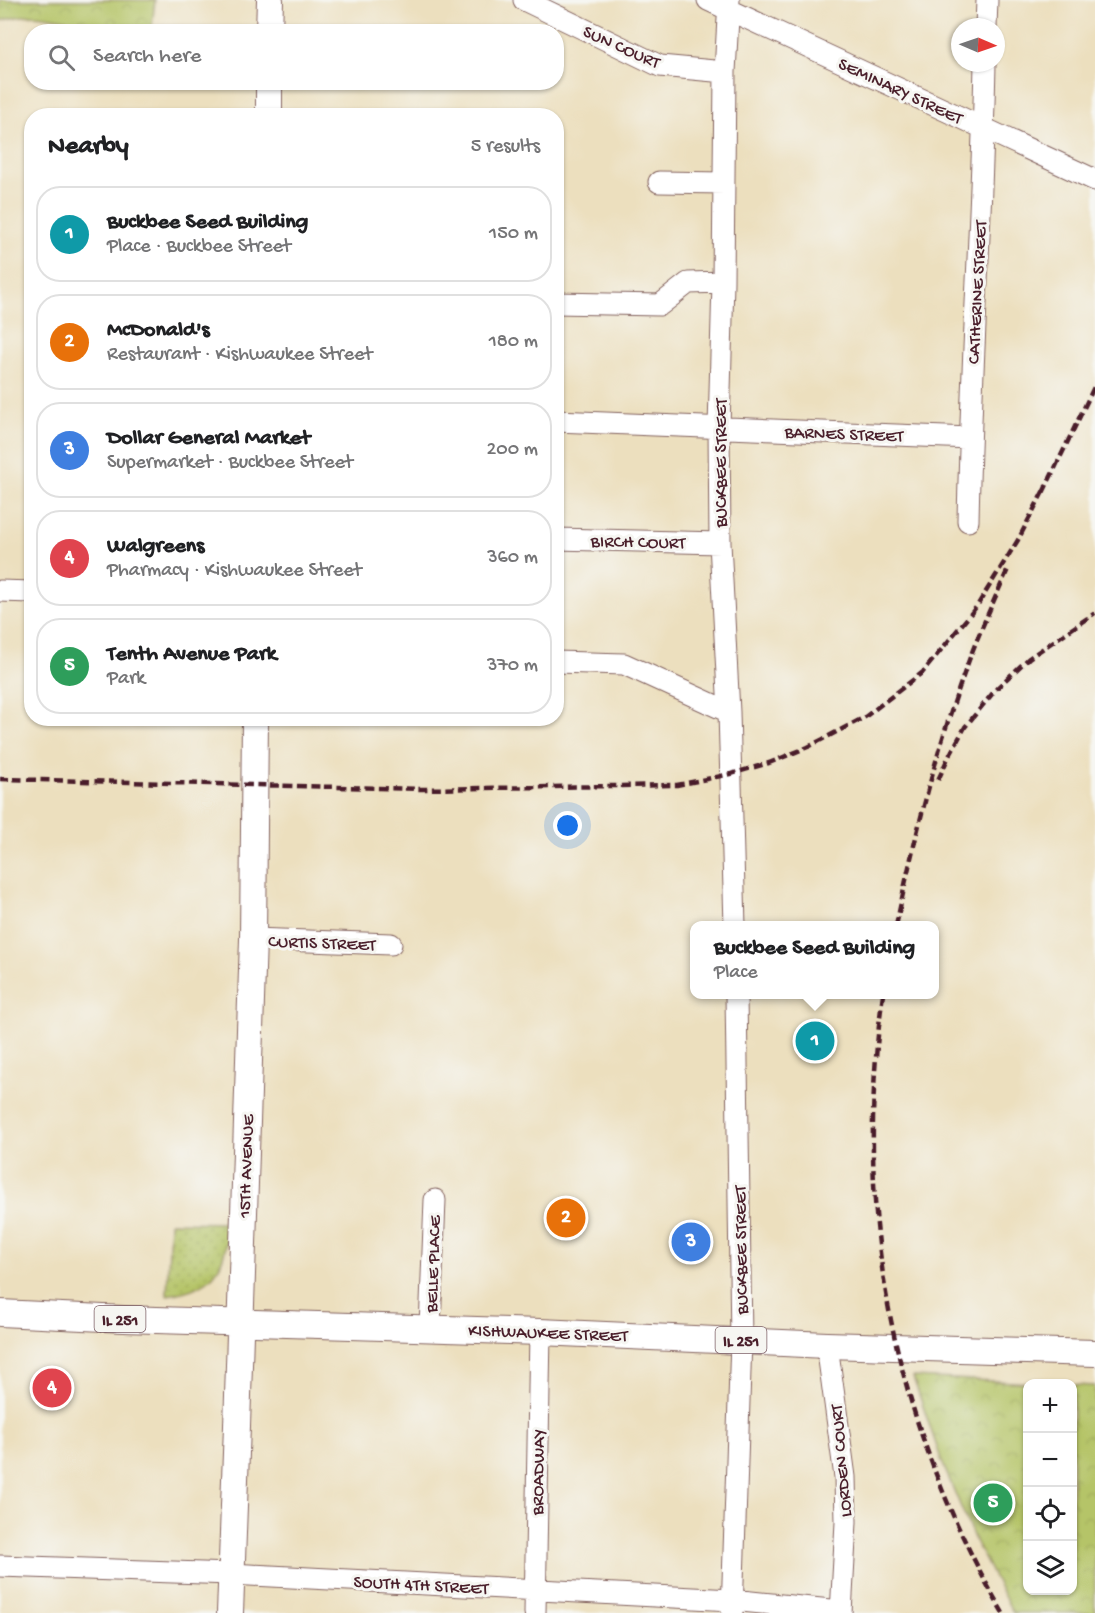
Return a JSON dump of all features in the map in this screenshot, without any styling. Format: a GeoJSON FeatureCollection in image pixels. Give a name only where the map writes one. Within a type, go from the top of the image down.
{"type":"FeatureCollection","features":[{"type":"Feature","properties":{"kind":"main road"},"geometry":{"type":"LineString","coordinates":[[269,24],[270,0]]}},
{"type":"Feature","properties":{"kind":"main road"},"geometry":{"type":"LineString","coordinates":[[269,90],[269,108]]}},
{"type":"Feature","properties":{"kind":"main road","name":"15TH AVENUE"},"geometry":{"type":"LineString","coordinates":[[230,1613],[253,939],[255,726]]}},
{"type":"Feature","properties":{"kind":"main road","name":"KISHWAUKEE STREET"},"geometry":{"type":"LineString","coordinates":[[0,1313],[540,1332],[827,1346],[1095,1353]]}},
{"type":"Feature","properties":{"kind":"street","name":"SUN COURT"},"geometry":{"type":"LineString","coordinates":[[524,0],[660,66],[725,72]]}},
{"type":"Feature","properties":{"kind":"street","name":"SEMINARY STREET"},"geometry":{"type":"LineString","coordinates":[[708,0],[729,5],[1095,180]]}},
{"type":"Feature","properties":{"kind":"street"},"geometry":{"type":"LineString","coordinates":[[986,18],[987,0]]}},
{"type":"Feature","properties":{"kind":"street","name":"BUCKBEE STREET"},"geometry":{"type":"LineString","coordinates":[[729,5],[725,72],[723,282],[718,428],[720,543],[729,712],[735,921]]}},
{"type":"Feature","properties":{"kind":"street","name":"CATHERINE STREET"},"geometry":{"type":"LineString","coordinates":[[968,521],[969,438],[986,72]]}},
{"type":"Feature","properties":{"kind":"street"},"geometry":{"type":"LineString","coordinates":[[659,182],[724,183]]}},
{"type":"Feature","properties":{"kind":"street"},"geometry":{"type":"LineString","coordinates":[[564,303],[660,305],[688,283],[723,282]]}},
{"type":"Feature","properties":{"kind":"street"},"geometry":{"type":"LineString","coordinates":[[564,421],[718,428]]}},
{"type":"Feature","properties":{"kind":"street","name":"BARNES STREET"},"geometry":{"type":"LineString","coordinates":[[718,428],[969,438]]}},
{"type":"Feature","properties":{"kind":"street","name":"BIRCH COURT"},"geometry":{"type":"LineString","coordinates":[[564,539],[720,543]]}},
{"type":"Feature","properties":{"kind":"street"},"geometry":{"type":"LineString","coordinates":[[0,591],[24,592]]}},
{"type":"Feature","properties":{"kind":"street"},"geometry":{"type":"LineString","coordinates":[[564,662],[624,663],[729,712]]}},
{"type":"Feature","properties":{"kind":"street","name":"CURTIS STREET"},"geometry":{"type":"LineString","coordinates":[[253,939],[391,944]]}},
{"type":"Feature","properties":{"kind":"street","name":"BUCKBEE STREET"},"geometry":{"type":"LineString","coordinates":[[732,1606],[741,1341],[736,999]]}},
{"type":"Feature","properties":{"kind":"street","name":"BELLE PLACE"},"geometry":{"type":"LineString","coordinates":[[430,1328],[435,1200]]}},
{"type":"Feature","properties":{"kind":"street","name":"BROADWAY"},"geometry":{"type":"LineString","coordinates":[[535,1613],[540,1332]]}},
{"type":"Feature","properties":{"kind":"street","name":"LORDEN COURT"},"geometry":{"type":"LineString","coordinates":[[827,1346],[845,1477],[846,1522],[841,1612]]}},
{"type":"Feature","properties":{"kind":"street","name":"SOUTH 4TH STREET"},"geometry":{"type":"LineString","coordinates":[[0,1566],[231,1574],[536,1590],[732,1606],[841,1612]]}},
{"type":"Feature","properties":{"kind":"green space"},"geometry":{"type":"Polygon","coordinates":[[[0,0],[155,0],[152,24],[70,24],[67,20],[41,16],[26,16],[0,21],[0,0]]]}},
{"type":"Feature","properties":{"kind":"green space"},"geometry":{"type":"Polygon","coordinates":[[[170,1222],[229,1223],[224,1253],[215,1274],[197,1287],[167,1295],[170,1222]]]}},
{"type":"Feature","properties":{"kind":"green space"},"geometry":{"type":"Polygon","coordinates":[[[913,1377],[1023,1382],[1023,1595],[1077,1595],[1077,1385],[1095,1386],[1095,1613],[1013,1613],[976,1543],[942,1462],[913,1377]]]}},
{"type":"Feature","properties":{"kind":"railway"},"geometry":{"type":"LineString","coordinates":[[1043,493],[1095,385]]}},
{"type":"Feature","properties":{"kind":"railway"},"geometry":{"type":"LineString","coordinates":[[0,779],[423,789],[677,785],[731,774],[769,763],[808,747],[865,717],[923,672],[977,606],[1018,540],[1046,486]]}},
{"type":"Feature","properties":{"kind":"railway"},"geometry":{"type":"LineString","coordinates":[[897,921],[919,825],[957,692],[1009,567]]}},
{"type":"Feature","properties":{"kind":"railway"},"geometry":{"type":"LineString","coordinates":[[938,780],[965,727],[997,688],[1029,658],[1095,613]]}},
{"type":"Feature","properties":{"kind":"railway"},"geometry":{"type":"LineString","coordinates":[[883,999],[875,1076],[873,1156],[878,1236],[890,1314],[908,1391],[933,1466],[965,1541],[1003,1613]]}},
{"type":"Feature","properties":{"kind":"place","name":"Buckbee Seed Building"},"geometry":{"type":"Point","coordinates":[815,1041]}},
{"type":"Feature","properties":{"kind":"place","name":"McDonald's"},"geometry":{"type":"Point","coordinates":[566,1218]}},
{"type":"Feature","properties":{"kind":"place","name":"Dollar General Market"},"geometry":{"type":"Point","coordinates":[691,1242]}},
{"type":"Feature","properties":{"kind":"place","name":"Walgreens"},"geometry":{"type":"Point","coordinates":[52,1388]}},
{"type":"Feature","properties":{"kind":"place","name":"Tenth Avenue Park"},"geometry":{"type":"Point","coordinates":[993,1503]}}]}
